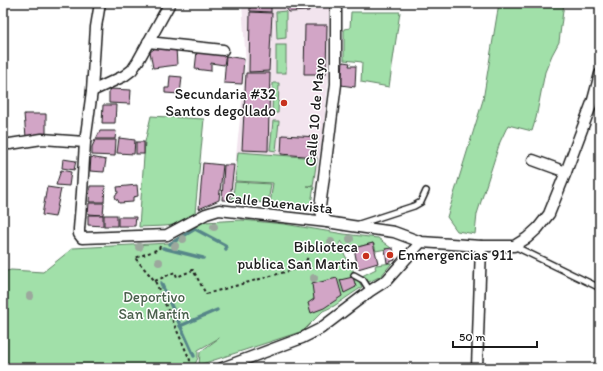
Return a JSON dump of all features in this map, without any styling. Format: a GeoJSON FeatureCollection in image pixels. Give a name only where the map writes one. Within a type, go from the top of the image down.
{"type":"FeatureCollection","features":[{"type":"Feature","properties":{"kind":"street"},"geometry":{"type":"LineString","coordinates":[[3,144],[42,139],[84,142],[92,91],[96,28],[100,3]]}},
{"type":"Feature","properties":{"kind":"street"},"geometry":{"type":"LineString","coordinates":[[92,91],[124,76],[132,70],[170,3]]}},
{"type":"Feature","properties":{"kind":"street","name":"Calle 10 de Mayo"},"geometry":{"type":"LineString","coordinates":[[327,222],[320,207],[336,84],[336,3]]}},
{"type":"Feature","properties":{"kind":"street"},"geometry":{"type":"LineString","coordinates":[[148,42],[223,50]]}},
{"type":"Feature","properties":{"kind":"street"},"geometry":{"type":"LineString","coordinates":[[514,246],[528,238],[549,214],[596,100],[600,74]]}},
{"type":"Feature","properties":{"kind":"street","name":"Calle Buenavista"},"geometry":{"type":"LineString","coordinates":[[84,142],[79,234],[82,238],[167,235],[206,214],[219,210],[327,222],[394,232],[421,242],[481,246],[514,246]]}},
{"type":"Feature","properties":{"kind":"street"},"geometry":{"type":"LineString","coordinates":[[533,160],[566,172]]}},
{"type":"Feature","properties":{"kind":"street"},"geometry":{"type":"LineString","coordinates":[[222,368],[302,338],[320,329],[387,280],[421,242]]}},
{"type":"Feature","properties":{"kind":"street"},"geometry":{"type":"LineString","coordinates":[[477,368],[481,246]]}},
{"type":"Feature","properties":{"kind":"lane"},"geometry":{"type":"LineString","coordinates":[[352,226],[414,206],[421,202],[426,191]]}},
{"type":"Feature","properties":{"kind":"lane"},"geometry":{"type":"LineString","coordinates":[[514,246],[600,288]]}},
{"type":"Feature","properties":{"kind":"lane"},"geometry":{"type":"LineString","coordinates":[[354,276],[363,280],[370,291]]}},
{"type":"Feature","properties":{"kind":"path"},"geometry":{"type":"LineString","coordinates":[[161,245],[159,249],[135,258],[155,281],[190,360],[188,368]]}},
{"type":"Feature","properties":{"kind":"path"},"geometry":{"type":"LineString","coordinates":[[155,281],[175,272],[177,277],[193,270],[206,294],[303,267],[308,257]]}},
{"type":"Feature","properties":{"kind":"shaded area","name":"Secundaria #32 Santos degollado"},"geometry":{"type":"Polygon","coordinates":[[[242,3],[329,3],[329,74],[323,133],[311,209],[231,201],[246,65],[242,3]]]}},
{"type":"Feature","properties":{"kind":"green space"},"geometry":{"type":"Polygon","coordinates":[[[499,3],[564,3],[559,42],[545,72],[532,131],[508,125],[500,142],[477,214],[475,234],[457,231],[447,217],[483,100],[499,3]]]}},
{"type":"Feature","properties":{"kind":"green space"},"geometry":{"type":"Polygon","coordinates":[[[286,11],[286,38],[277,39],[276,12],[286,11]]]}},
{"type":"Feature","properties":{"kind":"green space"},"geometry":{"type":"Polygon","coordinates":[[[351,12],[400,12],[389,87],[361,82],[362,62],[344,60],[344,29],[350,28],[351,12]]]}},
{"type":"Feature","properties":{"kind":"green space"},"geometry":{"type":"Polygon","coordinates":[[[276,45],[286,45],[286,73],[276,73],[276,45]]]}},
{"type":"Feature","properties":{"kind":"green space"},"geometry":{"type":"Polygon","coordinates":[[[273,83],[279,83],[278,113],[272,113],[273,83]]]}},
{"type":"Feature","properties":{"kind":"green space"},"geometry":{"type":"Polygon","coordinates":[[[151,116],[204,119],[195,213],[173,225],[139,227],[145,142],[151,116]]]}},
{"type":"Feature","properties":{"kind":"green space"},"geometry":{"type":"Polygon","coordinates":[[[273,121],[279,121],[276,151],[270,150],[273,121]]]}},
{"type":"Feature","properties":{"kind":"green space"},"geometry":{"type":"Polygon","coordinates":[[[238,152],[317,158],[313,186],[306,186],[314,187],[310,208],[270,204],[273,183],[235,181],[238,152]]]}},
{"type":"Feature","properties":{"kind":"green space"},"geometry":{"type":"Polygon","coordinates":[[[235,182],[271,184],[268,203],[232,200],[235,182]]]}},
{"type":"Feature","properties":{"kind":"green space","name":"Deportivo San Martín"},"geometry":{"type":"Polygon","coordinates":[[[242,220],[284,224],[378,238],[391,248],[376,251],[373,243],[354,248],[349,253],[341,241],[339,244],[362,287],[334,306],[323,311],[303,331],[199,365],[200,352],[219,338],[198,350],[198,358],[193,368],[3,368],[3,272],[11,270],[43,272],[73,248],[169,243],[204,222],[242,220]]]}},
{"type":"Feature","properties":{"kind":"green space"},"geometry":{"type":"Polygon","coordinates":[[[392,263],[381,276],[367,283],[362,276],[376,269],[376,265],[392,263]]]}},
{"type":"Feature","properties":{"kind":"building"},"geometry":{"type":"Polygon","coordinates":[[[250,3],[271,3],[271,12],[250,11],[250,3]]]}},
{"type":"Feature","properties":{"kind":"building"},"geometry":{"type":"Polygon","coordinates":[[[287,3],[309,3],[309,11],[289,12],[286,8],[287,3]]]}},
{"type":"Feature","properties":{"kind":"building"},"geometry":{"type":"Polygon","coordinates":[[[250,12],[272,13],[269,71],[249,72],[250,12]]]}},
{"type":"Feature","properties":{"kind":"building"},"geometry":{"type":"Polygon","coordinates":[[[305,25],[327,25],[326,74],[304,74],[305,25]]]}},
{"type":"Feature","properties":{"kind":"building"},"geometry":{"type":"Polygon","coordinates":[[[158,46],[176,48],[177,65],[153,68],[150,52],[158,46]]]}},
{"type":"Feature","properties":{"kind":"building"},"geometry":{"type":"Polygon","coordinates":[[[197,51],[226,54],[224,65],[211,63],[211,71],[195,69],[197,51]]]}},
{"type":"Feature","properties":{"kind":"building"},"geometry":{"type":"Polygon","coordinates":[[[226,56],[244,59],[242,84],[224,83],[226,56]]]}},
{"type":"Feature","properties":{"kind":"building"},"geometry":{"type":"Polygon","coordinates":[[[343,62],[350,63],[349,66],[356,66],[355,87],[341,85],[343,62]]]}},
{"type":"Feature","properties":{"kind":"building"},"geometry":{"type":"Polygon","coordinates":[[[246,73],[270,73],[268,151],[242,150],[246,73]]]}},
{"type":"Feature","properties":{"kind":"building"},"geometry":{"type":"Polygon","coordinates":[[[170,76],[182,77],[180,94],[165,93],[165,88],[169,88],[170,76]]]}},
{"type":"Feature","properties":{"kind":"building"},"geometry":{"type":"Polygon","coordinates":[[[109,89],[131,90],[130,104],[109,103],[109,89]]]}},
{"type":"Feature","properties":{"kind":"building"},"geometry":{"type":"Polygon","coordinates":[[[103,105],[116,105],[115,123],[102,123],[103,105]]]}},
{"type":"Feature","properties":{"kind":"building"},"geometry":{"type":"Polygon","coordinates":[[[24,114],[46,114],[46,135],[26,137],[24,114]]]}},
{"type":"Feature","properties":{"kind":"building"},"geometry":{"type":"Polygon","coordinates":[[[100,131],[116,131],[115,139],[96,139],[100,131]]]}},
{"type":"Feature","properties":{"kind":"building"},"geometry":{"type":"Polygon","coordinates":[[[282,135],[318,137],[316,157],[281,154],[282,135]]]}},
{"type":"Feature","properties":{"kind":"building"},"geometry":{"type":"Polygon","coordinates":[[[119,138],[135,140],[134,154],[117,153],[119,138]]]}},
{"type":"Feature","properties":{"kind":"building"},"geometry":{"type":"Polygon","coordinates":[[[95,140],[116,140],[115,156],[92,155],[92,147],[95,140]]]}},
{"type":"Feature","properties":{"kind":"building"},"geometry":{"type":"Polygon","coordinates":[[[136,142],[144,142],[144,154],[136,154],[136,142]]]}},
{"type":"Feature","properties":{"kind":"building"},"geometry":{"type":"Polygon","coordinates":[[[91,157],[106,160],[104,172],[90,171],[91,157]]]}},
{"type":"Feature","properties":{"kind":"building"},"geometry":{"type":"Polygon","coordinates":[[[63,159],[76,161],[74,170],[62,168],[63,159]]]}},
{"type":"Feature","properties":{"kind":"building"},"geometry":{"type":"Polygon","coordinates":[[[203,163],[223,165],[219,200],[199,209],[203,163]]]}},
{"type":"Feature","properties":{"kind":"building"},"geometry":{"type":"Polygon","coordinates":[[[224,165],[234,165],[230,200],[222,200],[224,165]]]}},
{"type":"Feature","properties":{"kind":"building"},"geometry":{"type":"Polygon","coordinates":[[[61,170],[71,172],[69,186],[56,185],[61,170]]]}},
{"type":"Feature","properties":{"kind":"building"},"geometry":{"type":"Polygon","coordinates":[[[137,185],[138,196],[133,197],[133,202],[119,203],[115,196],[118,193],[117,187],[137,185]]]}},
{"type":"Feature","properties":{"kind":"building"},"geometry":{"type":"Polygon","coordinates":[[[90,186],[105,186],[104,202],[89,202],[90,186]]]}},
{"type":"Feature","properties":{"kind":"building"},"geometry":{"type":"Polygon","coordinates":[[[47,187],[61,189],[55,217],[42,215],[47,187]]]}},
{"type":"Feature","properties":{"kind":"building"},"geometry":{"type":"Polygon","coordinates":[[[89,203],[104,203],[103,215],[88,214],[89,203]]]}},
{"type":"Feature","properties":{"kind":"building"},"geometry":{"type":"Polygon","coordinates":[[[88,215],[103,215],[103,226],[88,225],[88,215]]]}},
{"type":"Feature","properties":{"kind":"building"},"geometry":{"type":"Polygon","coordinates":[[[104,215],[117,215],[117,226],[104,226],[104,215]]]}},
{"type":"Feature","properties":{"kind":"building"},"geometry":{"type":"Polygon","coordinates":[[[118,217],[136,217],[135,226],[118,226],[118,217]]]}},
{"type":"Feature","properties":{"kind":"building","name":"Biblioteca publica San Martin"},"geometry":{"type":"Polygon","coordinates":[[[373,243],[378,263],[358,269],[354,248],[373,243]]]}},
{"type":"Feature","properties":{"kind":"building","name":"Enmergencias 911"},"geometry":{"type":"Polygon","coordinates":[[[393,248],[395,260],[387,263],[385,249],[393,248]]]}},
{"type":"Feature","properties":{"kind":"building"},"geometry":{"type":"Polygon","coordinates":[[[353,277],[356,287],[344,293],[340,280],[353,277]]]}},
{"type":"Feature","properties":{"kind":"building"},"geometry":{"type":"Polygon","coordinates":[[[337,278],[342,296],[324,308],[311,313],[308,303],[314,299],[312,284],[337,278]]]}},
{"type":"Feature","properties":{"kind":"waterway"},"geometry":{"type":"LineString","coordinates":[[170,244],[195,229],[225,245],[226,249]]}},
{"type":"Feature","properties":{"kind":"waterway"},"geometry":{"type":"LineString","coordinates":[[163,248],[203,258]]}},
{"type":"Feature","properties":{"kind":"waterway"},"geometry":{"type":"LineString","coordinates":[[161,283],[194,356]]}},
{"type":"Feature","properties":{"kind":"waterway"},"geometry":{"type":"LineString","coordinates":[[180,326],[217,310]]}},
{"type":"Feature","properties":{"kind":"place","name":"Secundaria #32 Santos degollado"},"geometry":{"type":"Point","coordinates":[284,103]}},
{"type":"Feature","properties":{"kind":"place","name":"Enmergencias 911"},"geometry":{"type":"Point","coordinates":[390,255]}},
{"type":"Feature","properties":{"kind":"place","name":"Biblioteca publica San Martin"},"geometry":{"type":"Point","coordinates":[366,256]}}]}
